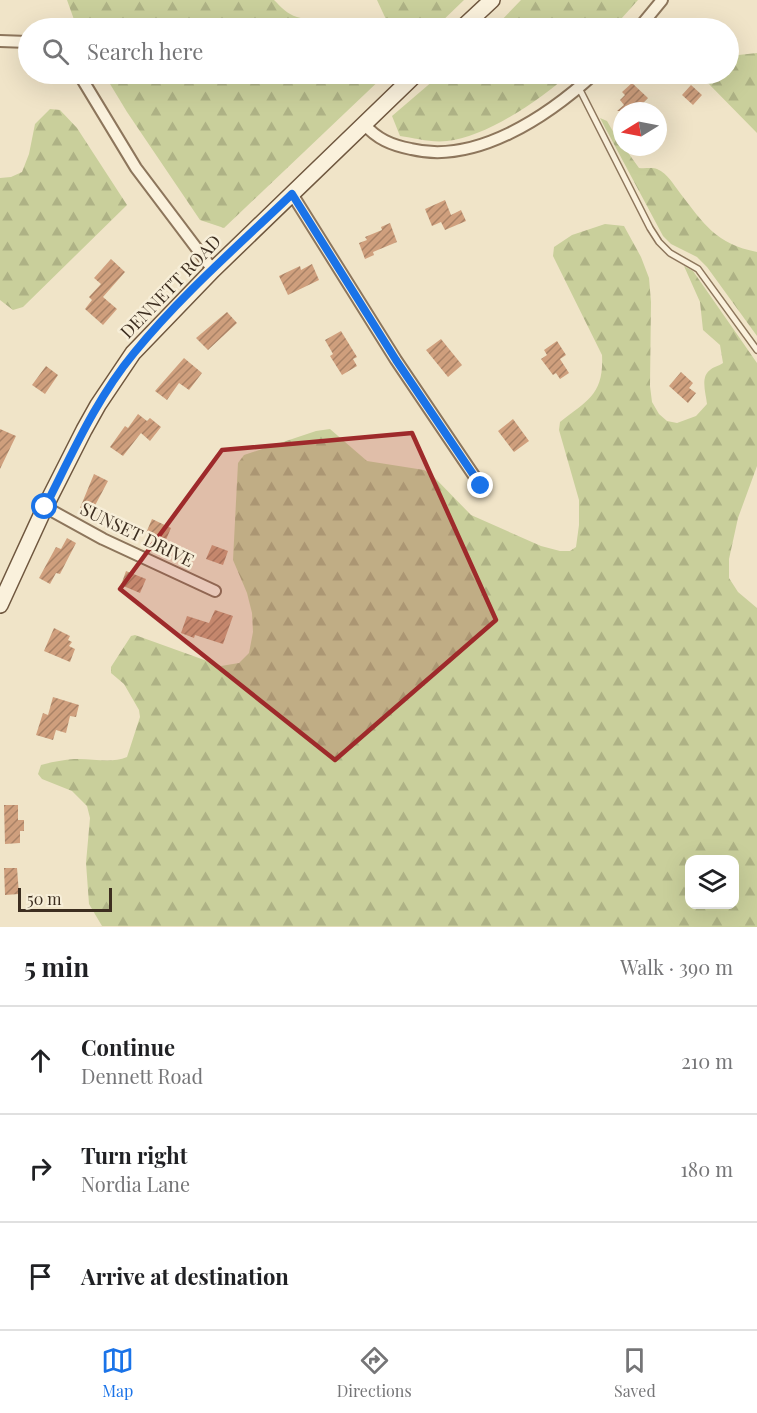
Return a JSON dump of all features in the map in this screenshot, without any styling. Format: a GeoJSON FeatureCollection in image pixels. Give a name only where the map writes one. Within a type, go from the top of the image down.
{"type":"FeatureCollection","features":[{"type":"Feature","properties":{"kind":"street"},"geometry":{"type":"LineString","coordinates":[[473,18],[492,0]]}},
{"type":"Feature","properties":{"kind":"street"},"geometry":{"type":"LineString","coordinates":[[647,18],[662,0]]}},
{"type":"Feature","properties":{"kind":"street"},"geometry":{"type":"LineString","coordinates":[[0,41],[18,42]]}},
{"type":"Feature","properties":{"kind":"street"},"geometry":{"type":"LineString","coordinates":[[85,84],[136,168],[213,270]]}},
{"type":"Feature","properties":{"kind":"street","name":"DENNETT ROAD"},"geometry":{"type":"LineString","coordinates":[[0,604],[84,430],[123,367],[156,328],[213,270],[406,84]]}},
{"type":"Feature","properties":{"kind":"street"},"geometry":{"type":"LineString","coordinates":[[364,124],[375,136],[402,147],[432,153],[466,150],[529,122],[554,107],[583,84]]}},
{"type":"Feature","properties":{"kind":"street"},"geometry":{"type":"LineString","coordinates":[[292,194],[396,360],[481,486]]}},
{"type":"Feature","properties":{"kind":"street","name":"SUNSET DRIVE"},"geometry":{"type":"LineString","coordinates":[[45,507],[103,539],[215,591]]}},
{"type":"Feature","properties":{"kind":"lane"},"geometry":{"type":"LineString","coordinates":[[579,88],[659,242],[670,253],[698,269],[757,350]]}},
{"type":"Feature","properties":{"kind":"highlighted area"},"geometry":{"type":"Polygon","coordinates":[[[412,433],[496,620],[335,760],[120,589],[222,450],[412,433]]]}},
{"type":"Feature","properties":{"kind":"green space"},"geometry":{"type":"Polygon","coordinates":[[[67,0],[274,0],[287,12],[301,18],[73,18],[67,0]]]}},
{"type":"Feature","properties":{"kind":"green space"},"geometry":{"type":"Polygon","coordinates":[[[377,0],[464,0],[445,18],[385,18],[377,0]]]}},
{"type":"Feature","properties":{"kind":"green space"},"geometry":{"type":"Polygon","coordinates":[[[521,0],[638,0],[622,18],[504,18],[521,0]]]}},
{"type":"Feature","properties":{"kind":"green space"},"geometry":{"type":"Polygon","coordinates":[[[757,53],[757,133],[709,84],[739,84],[739,55],[757,53]]]}},
{"type":"Feature","properties":{"kind":"green space"},"geometry":{"type":"Polygon","coordinates":[[[110,84],[375,84],[224,228],[200,220],[110,84]]]}},
{"type":"Feature","properties":{"kind":"green space"},"geometry":{"type":"Polygon","coordinates":[[[429,84],[557,84],[544,95],[495,125],[478,133],[447,141],[429,141],[400,136],[392,116],[429,84]]]}},
{"type":"Feature","properties":{"kind":"green space"},"geometry":{"type":"Polygon","coordinates":[[[50,109],[60,110],[77,128],[127,205],[23,307],[13,310],[0,300],[0,178],[11,177],[22,172],[29,154],[35,124],[50,109]]]}},
{"type":"Feature","properties":{"kind":"green space"},"geometry":{"type":"Polygon","coordinates":[[[600,118],[607,121],[613,131],[613,142],[600,118]]]}},
{"type":"Feature","properties":{"kind":"green space"},"geometry":{"type":"Polygon","coordinates":[[[620,156],[630,156],[639,168],[655,168],[661,171],[712,231],[731,244],[757,252],[757,336],[707,267],[697,257],[671,244],[663,236],[620,156]]]}},
{"type":"Feature","properties":{"kind":"green space"},"geometry":{"type":"Polygon","coordinates":[[[605,224],[624,226],[641,257],[649,278],[652,402],[659,414],[667,421],[677,423],[696,416],[707,404],[704,386],[707,373],[723,363],[720,345],[703,330],[700,302],[684,266],[693,271],[757,363],[757,466],[738,518],[729,559],[729,578],[738,592],[757,608],[757,927],[102,926],[89,904],[86,863],[90,818],[87,806],[72,791],[42,779],[38,774],[41,765],[53,762],[74,759],[114,760],[127,757],[140,717],[139,710],[124,684],[111,673],[111,667],[131,636],[135,635],[221,666],[239,663],[249,653],[253,632],[252,613],[247,593],[233,560],[238,463],[244,455],[316,431],[330,429],[367,461],[424,470],[432,475],[471,515],[541,546],[560,551],[570,551],[576,547],[579,500],[559,430],[560,422],[586,401],[597,388],[602,368],[602,355],[553,256],[554,247],[572,235],[605,224]]]}},
{"type":"Feature","properties":{"kind":"building"},"geometry":{"type":"Polygon","coordinates":[[[633,84],[648,98],[644,102],[622,102],[620,100],[625,95],[622,92],[633,84]]]}},
{"type":"Feature","properties":{"kind":"building"},"geometry":{"type":"Polygon","coordinates":[[[691,85],[702,95],[693,105],[682,95],[691,85]]]}},
{"type":"Feature","properties":{"kind":"building"},"geometry":{"type":"Polygon","coordinates":[[[445,200],[451,215],[461,210],[466,221],[445,230],[441,222],[432,226],[425,209],[445,200]]]}},
{"type":"Feature","properties":{"kind":"building"},"geometry":{"type":"Polygon","coordinates":[[[390,223],[397,242],[373,252],[374,255],[365,259],[359,243],[367,240],[365,237],[382,230],[381,227],[390,223]]]}},
{"type":"Feature","properties":{"kind":"building"},"geometry":{"type":"Polygon","coordinates":[[[111,259],[125,272],[103,297],[117,309],[103,325],[85,309],[92,300],[89,297],[101,284],[94,278],[111,259]]]}},
{"type":"Feature","properties":{"kind":"building"},"geometry":{"type":"Polygon","coordinates":[[[312,264],[319,280],[288,295],[279,276],[300,266],[301,270],[312,264]]]}},
{"type":"Feature","properties":{"kind":"building"},"geometry":{"type":"Polygon","coordinates":[[[227,312],[237,323],[208,350],[196,338],[227,312]]]}},
{"type":"Feature","properties":{"kind":"building"},"geometry":{"type":"Polygon","coordinates":[[[341,331],[357,357],[353,359],[357,366],[342,375],[330,356],[333,354],[325,340],[341,331]]]}},
{"type":"Feature","properties":{"kind":"building"},"geometry":{"type":"Polygon","coordinates":[[[441,339],[462,365],[448,377],[426,350],[441,339]]]}},
{"type":"Feature","properties":{"kind":"building"},"geometry":{"type":"Polygon","coordinates":[[[557,341],[566,355],[560,359],[569,373],[560,379],[556,373],[553,375],[541,359],[547,355],[544,350],[557,341]]]}},
{"type":"Feature","properties":{"kind":"building"},"geometry":{"type":"Polygon","coordinates":[[[184,358],[202,373],[189,390],[179,383],[167,400],[155,391],[184,358]]]}},
{"type":"Feature","properties":{"kind":"building"},"geometry":{"type":"Polygon","coordinates":[[[46,366],[58,375],[45,394],[32,385],[46,366]]]}},
{"type":"Feature","properties":{"kind":"building"},"geometry":{"type":"Polygon","coordinates":[[[681,372],[693,383],[689,388],[696,393],[688,403],[669,386],[681,372]]]}},
{"type":"Feature","properties":{"kind":"building"},"geometry":{"type":"Polygon","coordinates":[[[138,414],[147,421],[150,418],[161,427],[150,441],[141,433],[123,456],[110,447],[125,426],[128,428],[138,414]]]}},
{"type":"Feature","properties":{"kind":"building"},"geometry":{"type":"Polygon","coordinates":[[[513,419],[529,441],[514,452],[498,431],[513,419]]]}},
{"type":"Feature","properties":{"kind":"building"},"geometry":{"type":"Polygon","coordinates":[[[0,429],[16,436],[0,469],[0,429]]]}},
{"type":"Feature","properties":{"kind":"building"},"geometry":{"type":"Polygon","coordinates":[[[94,474],[108,481],[91,513],[80,508],[94,474]]]}},
{"type":"Feature","properties":{"kind":"building"},"geometry":{"type":"Polygon","coordinates":[[[152,519],[171,528],[165,542],[146,533],[152,519]]]}},
{"type":"Feature","properties":{"kind":"building"},"geometry":{"type":"Polygon","coordinates":[[[67,538],[76,543],[60,574],[56,573],[50,584],[39,578],[56,547],[61,549],[67,538]]]}},
{"type":"Feature","properties":{"kind":"building"},"geometry":{"type":"Polygon","coordinates":[[[212,545],[228,551],[223,565],[206,559],[212,545]]]}},
{"type":"Feature","properties":{"kind":"building"},"geometry":{"type":"Polygon","coordinates":[[[126,571],[146,579],[140,593],[121,585],[126,571]]]}},
{"type":"Feature","properties":{"kind":"building"},"geometry":{"type":"Polygon","coordinates":[[[215,610],[233,616],[223,644],[181,633],[187,616],[209,623],[215,610]]]}},
{"type":"Feature","properties":{"kind":"building"},"geometry":{"type":"Polygon","coordinates":[[[54,628],[70,636],[68,640],[72,642],[69,646],[75,649],[70,662],[44,651],[54,628]]]}},
{"type":"Feature","properties":{"kind":"building"},"geometry":{"type":"Polygon","coordinates":[[[53,697],[79,705],[76,717],[70,716],[66,733],[56,730],[53,740],[36,735],[43,713],[48,715],[53,697]]]}},
{"type":"Feature","properties":{"kind":"building"},"geometry":{"type":"Polygon","coordinates":[[[4,805],[18,805],[18,820],[24,820],[24,831],[20,831],[20,843],[5,844],[4,805]]]}},
{"type":"Feature","properties":{"kind":"building"},"geometry":{"type":"Polygon","coordinates":[[[4,868],[17,868],[19,894],[5,895],[4,868]]]}},
{"type":"Feature","properties":{"kind":"route"},"geometry":{"type":"LineString","coordinates":[[45,507],[98,405],[133,353],[213,270],[292,194],[396,360],[481,486]]}}]}
